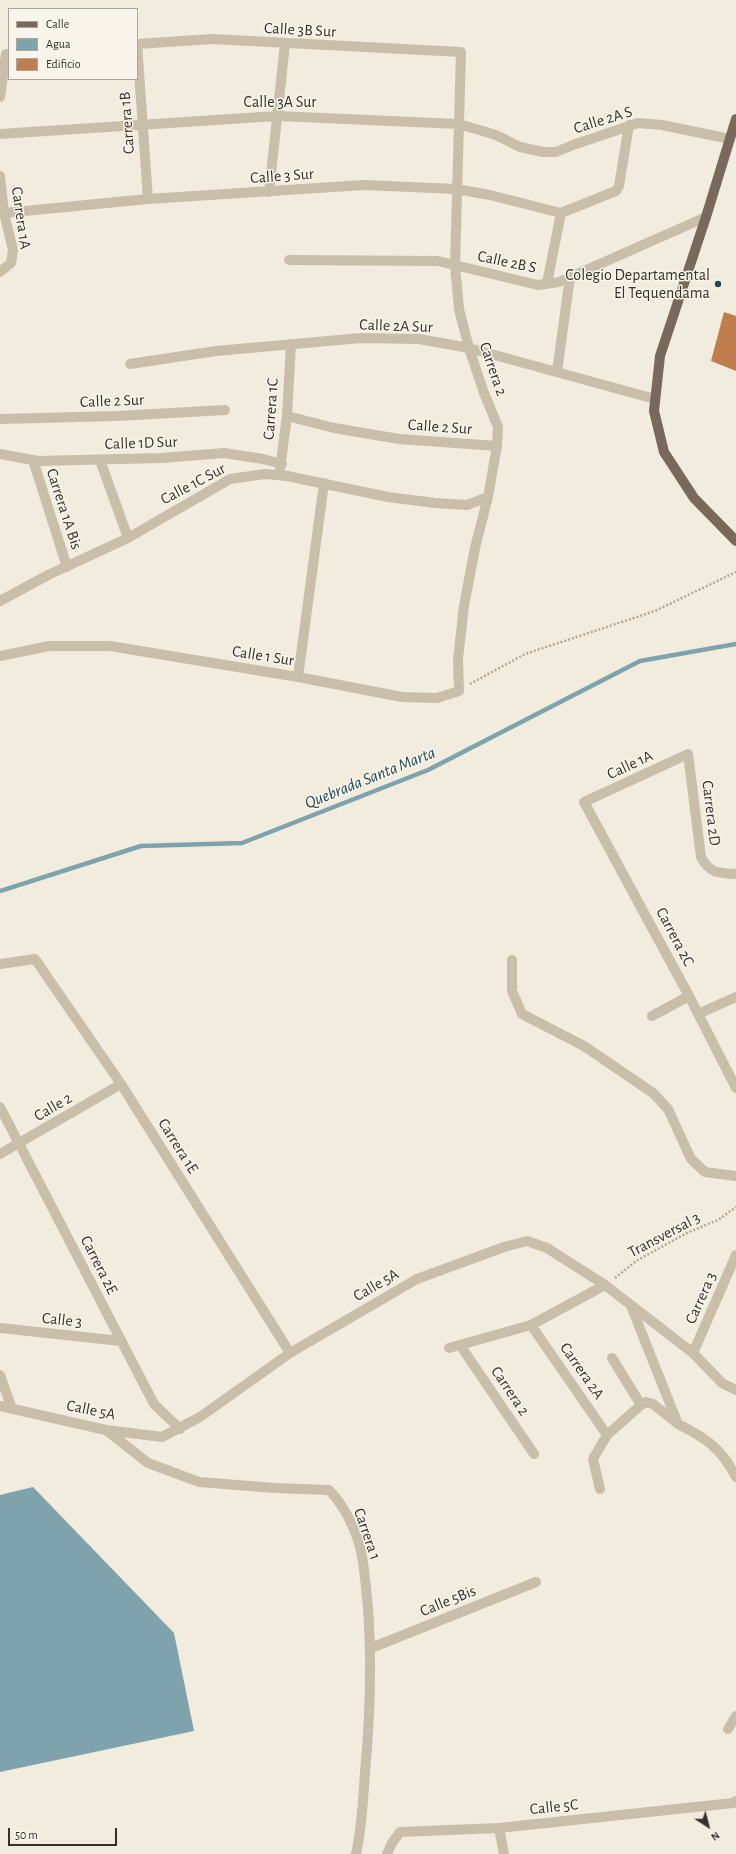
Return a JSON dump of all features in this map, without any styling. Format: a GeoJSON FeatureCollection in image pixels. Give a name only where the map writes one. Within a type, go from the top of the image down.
{"type":"FeatureCollection","features":[{"type":"Feature","properties":{"kind":"main road"},"geometry":{"type":"LineString","coordinates":[[736,119],[706,217],[660,356],[654,411],[664,452],[694,498],[736,541]]}},
{"type":"Feature","properties":{"kind":"street","name":"Calle 3B Sur"},"geometry":{"type":"LineString","coordinates":[[138,44],[212,39],[461,52]]}},
{"type":"Feature","properties":{"kind":"street"},"geometry":{"type":"LineString","coordinates":[[269,192],[285,44]]}},
{"type":"Feature","properties":{"kind":"street","name":"Carrera 2"},"geometry":{"type":"LineString","coordinates":[[458,691],[458,659],[464,606],[474,548],[488,498],[497,446],[498,427],[484,393],[469,348],[459,309],[455,266],[461,52]]}},
{"type":"Feature","properties":{"kind":"street"},"geometry":{"type":"LineString","coordinates":[[0,97],[5,54]]}},
{"type":"Feature","properties":{"kind":"street","name":"Carrera 1B"},"geometry":{"type":"LineString","coordinates":[[138,60],[148,199]]}},
{"type":"Feature","properties":{"kind":"street","name":"Calle 3A Sur"},"geometry":{"type":"LineString","coordinates":[[0,134],[277,116],[458,124],[496,135],[520,147],[543,152],[556,152]]}},
{"type":"Feature","properties":{"kind":"street","name":"Calle 2A S"},"geometry":{"type":"LineString","coordinates":[[556,152],[638,123],[662,125],[730,139]]}},
{"type":"Feature","properties":{"kind":"street"},"geometry":{"type":"LineString","coordinates":[[548,283],[561,213],[616,191],[619,186],[629,125]]}},
{"type":"Feature","properties":{"kind":"street","name":"Carrera 1A"},"geometry":{"type":"LineString","coordinates":[[0,176],[4,213],[12,250],[10,263],[0,272]]}},
{"type":"Feature","properties":{"kind":"street","name":"Calle 3 Sur"},"geometry":{"type":"LineString","coordinates":[[4,213],[148,199],[364,185],[456,189],[490,195],[561,213]]}},
{"type":"Feature","properties":{"kind":"street","name":"Calle 2B S"},"geometry":{"type":"LineString","coordinates":[[289,260],[438,261],[538,284],[559,282],[706,217]]}},
{"type":"Feature","properties":{"kind":"street"},"geometry":{"type":"LineString","coordinates":[[557,372],[570,277]]}},
{"type":"Feature","properties":{"kind":"street","name":"Calle 2A Sur"},"geometry":{"type":"LineString","coordinates":[[130,364],[216,350],[361,338],[419,339],[469,348],[655,399]]}},
{"type":"Feature","properties":{"kind":"street","name":"Carrera 1C"},"geometry":{"type":"LineString","coordinates":[[278,475],[282,464],[287,416],[291,344]]}},
{"type":"Feature","properties":{"kind":"street","name":"Calle 2 Sur"},"geometry":{"type":"LineString","coordinates":[[0,419],[117,416],[225,410]]}},
{"type":"Feature","properties":{"kind":"street","name":"Calle 2 Sur"},"geometry":{"type":"LineString","coordinates":[[287,416],[334,428],[399,439],[497,446]]}},
{"type":"Feature","properties":{"kind":"street","name":"Calle 1D Sur"},"geometry":{"type":"LineString","coordinates":[[0,454],[33,460],[100,460],[162,458],[224,453],[263,459],[282,464]]}},
{"type":"Feature","properties":{"kind":"street","name":"Carrera 1A Bis"},"geometry":{"type":"LineString","coordinates":[[33,460],[67,567]]}},
{"type":"Feature","properties":{"kind":"street"},"geometry":{"type":"LineString","coordinates":[[100,460],[128,538]]}},
{"type":"Feature","properties":{"kind":"street","name":"Calle 1C Sur"},"geometry":{"type":"LineString","coordinates":[[0,601],[128,538],[230,479],[266,474],[278,475],[388,497],[435,503],[467,505],[488,498]]}},
{"type":"Feature","properties":{"kind":"street"},"geometry":{"type":"LineString","coordinates":[[298,677],[324,483]]}},
{"type":"Feature","properties":{"kind":"street","name":"Calle 1 Sur"},"geometry":{"type":"LineString","coordinates":[[0,656],[62,645],[110,646],[298,677],[402,697],[437,698],[458,691]]}},
{"type":"Feature","properties":{"kind":"street","name":"Calle 1A"},"geometry":{"type":"LineString","coordinates":[[584,802],[688,754]]}},
{"type":"Feature","properties":{"kind":"street","name":"Carrera 2D"},"geometry":{"type":"LineString","coordinates":[[688,754],[701,857],[705,865],[715,872],[736,874]]}},
{"type":"Feature","properties":{"kind":"street","name":"Carrera 2C"},"geometry":{"type":"LineString","coordinates":[[584,802],[689,996],[736,1088]]}},
{"type":"Feature","properties":{"kind":"street","name":"Carrera 1E"},"geometry":{"type":"LineString","coordinates":[[0,964],[35,959],[121,1084],[290,1353]]}},
{"type":"Feature","properties":{"kind":"street"},"geometry":{"type":"LineString","coordinates":[[512,960],[512,991],[522,1014],[584,1046],[653,1093],[668,1109],[691,1159],[705,1172],[736,1176]]}},
{"type":"Feature","properties":{"kind":"street"},"geometry":{"type":"LineString","coordinates":[[652,1016],[689,996]]}},
{"type":"Feature","properties":{"kind":"street"},"geometry":{"type":"LineString","coordinates":[[698,1014],[736,997]]}},
{"type":"Feature","properties":{"kind":"street","name":"Calle 2"},"geometry":{"type":"LineString","coordinates":[[0,1154],[20,1144],[121,1084]]}},
{"type":"Feature","properties":{"kind":"street","name":"Carrera 2E"},"geometry":{"type":"LineString","coordinates":[[0,1107],[154,1404],[180,1429]]}},
{"type":"Feature","properties":{"kind":"street","name":"Calle 5A"},"geometry":{"type":"LineString","coordinates":[[0,1406],[106,1430],[162,1437],[180,1429],[200,1417],[290,1353],[417,1279],[504,1246],[528,1241],[547,1248],[605,1285],[693,1353],[722,1383],[736,1390]]}},
{"type":"Feature","properties":{"kind":"street","name":"Carrera 3"},"geometry":{"type":"LineString","coordinates":[[693,1353],[736,1255]]}},
{"type":"Feature","properties":{"kind":"street"},"geometry":{"type":"LineString","coordinates":[[449,1348],[531,1325],[605,1285]]}},
{"type":"Feature","properties":{"kind":"street"},"geometry":{"type":"LineString","coordinates":[[631,1306],[643,1340],[678,1424]]}},
{"type":"Feature","properties":{"kind":"street","name":"Carrera 2A"},"geometry":{"type":"LineString","coordinates":[[531,1325],[607,1435]]}},
{"type":"Feature","properties":{"kind":"street","name":"Calle 3"},"geometry":{"type":"LineString","coordinates":[[0,1328],[121,1341]]}},
{"type":"Feature","properties":{"kind":"street","name":"Carrera 2"},"geometry":{"type":"LineString","coordinates":[[460,1345],[534,1454]]}},
{"type":"Feature","properties":{"kind":"street"},"geometry":{"type":"LineString","coordinates":[[612,1358],[641,1406]]}},
{"type":"Feature","properties":{"kind":"street"},"geometry":{"type":"LineString","coordinates":[[0,1375],[12,1409]]}},
{"type":"Feature","properties":{"kind":"street"},"geometry":{"type":"LineString","coordinates":[[600,1489],[593,1459],[607,1435],[646,1402],[653,1404],[678,1424],[701,1435],[721,1453],[736,1477]]}},
{"type":"Feature","properties":{"kind":"street","name":"Carrera 1"},"geometry":{"type":"LineString","coordinates":[[106,1430],[148,1463],[199,1482],[275,1488],[329,1490],[337,1498],[350,1522],[360,1550],[365,1575],[371,1648],[368,1746],[359,1838],[356,1854]]}},
{"type":"Feature","properties":{"kind":"street","name":"Calle 5Bis"},"geometry":{"type":"LineString","coordinates":[[371,1648],[536,1582]]}},
{"type":"Feature","properties":{"kind":"street"},"geometry":{"type":"LineString","coordinates":[[728,1729],[736,1716]]}},
{"type":"Feature","properties":{"kind":"street","name":"Calle 5C"},"geometry":{"type":"LineString","coordinates":[[386,1854],[400,1832],[499,1828],[735,1806]]}},
{"type":"Feature","properties":{"kind":"street"},"geometry":{"type":"LineString","coordinates":[[499,1828],[504,1854]]}},
{"type":"Feature","properties":{"kind":"path"},"geometry":{"type":"LineString","coordinates":[[458,691],[525,654],[655,611],[736,572]]}},
{"type":"Feature","properties":{"kind":"path","name":"Transversal 3"},"geometry":{"type":"LineString","coordinates":[[605,1285],[636,1261],[687,1233],[718,1220],[736,1207]]}},
{"type":"Feature","properties":{"kind":"water"},"geometry":{"type":"Polygon","coordinates":[[[33,1487],[174,1633],[194,1731],[0,1772],[0,1495],[33,1487]]]}},
{"type":"Feature","properties":{"kind":"building"},"geometry":{"type":"Polygon","coordinates":[[[724,312],[736,316],[736,371],[711,361],[724,312]]]}},
{"type":"Feature","properties":{"kind":"waterway","name":"Quebrada Santa Marta"},"geometry":{"type":"LineString","coordinates":[[0,891],[141,846],[242,843],[428,770],[640,661],[736,644]]}},
{"type":"Feature","properties":{"kind":"place","name":"Colegio Departamental El Tequendama"},"geometry":{"type":"Point","coordinates":[718,284]}}]}
